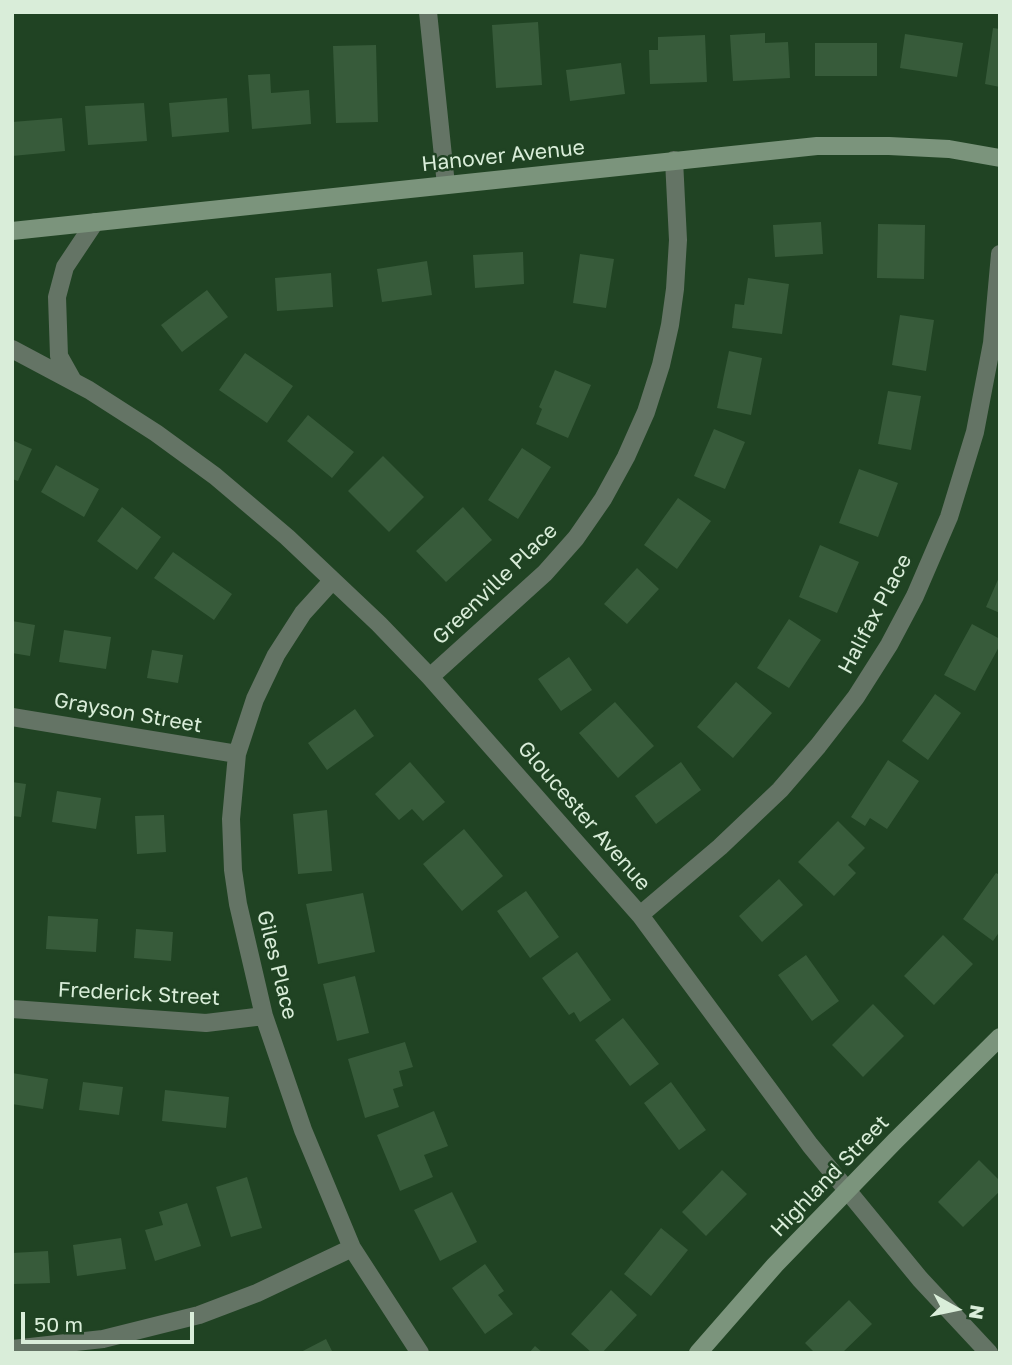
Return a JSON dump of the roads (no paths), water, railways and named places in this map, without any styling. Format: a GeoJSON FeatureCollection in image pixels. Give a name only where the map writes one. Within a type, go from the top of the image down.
{"type":"FeatureCollection","features":[{"type":"Feature","properties":{"kind":"street"},"geometry":{"type":"LineString","coordinates":[[428,12],[446,185]]}},
{"type":"Feature","properties":{"kind":"street","name":"Hanover Avenue"},"geometry":{"type":"LineString","coordinates":[[12,231],[817,146],[949,149],[1000,158]]}},
{"type":"Feature","properties":{"kind":"street","name":"Greenville Place"},"geometry":{"type":"LineString","coordinates":[[430,677],[545,573],[603,499],[626,457],[646,412],[670,325],[678,240],[674,160]]}},
{"type":"Feature","properties":{"kind":"street"},"geometry":{"type":"LineString","coordinates":[[73,381],[59,356],[57,297],[65,267],[95,222]]}},
{"type":"Feature","properties":{"kind":"street","name":"Halifax Place"},"geometry":{"type":"LineString","coordinates":[[640,915],[720,847],[780,790],[856,697],[889,645],[915,596],[949,517],[975,432],[992,343],[1000,254]]}},
{"type":"Feature","properties":{"kind":"street","name":"Gloucester Avenue"},"geometry":{"type":"LineString","coordinates":[[12,349],[73,381],[156,433],[215,475],[379,624],[430,677],[640,915],[810,1145],[920,1279],[989,1353]]}},
{"type":"Feature","properties":{"kind":"street","name":"Giles Place"},"geometry":{"type":"LineString","coordinates":[[332,581],[303,613],[276,655],[255,699],[237,754],[231,819],[233,870],[238,904],[264,1016],[303,1130],[352,1248],[420,1353]]}},
{"type":"Feature","properties":{"kind":"street","name":"Grayson Street"},"geometry":{"type":"LineString","coordinates":[[12,717],[237,754]]}},
{"type":"Feature","properties":{"kind":"street","name":"Frederick Street"},"geometry":{"type":"LineString","coordinates":[[12,1009],[206,1023],[264,1016]]}},
{"type":"Feature","properties":{"kind":"street","name":"Highland Street"},"geometry":{"type":"LineString","coordinates":[[698,1353],[775,1265],[1000,1037]]}},
{"type":"Feature","properties":{"kind":"street"},"geometry":{"type":"LineString","coordinates":[[12,1349],[103,1339],[199,1315],[257,1293],[352,1248]]}}]}
